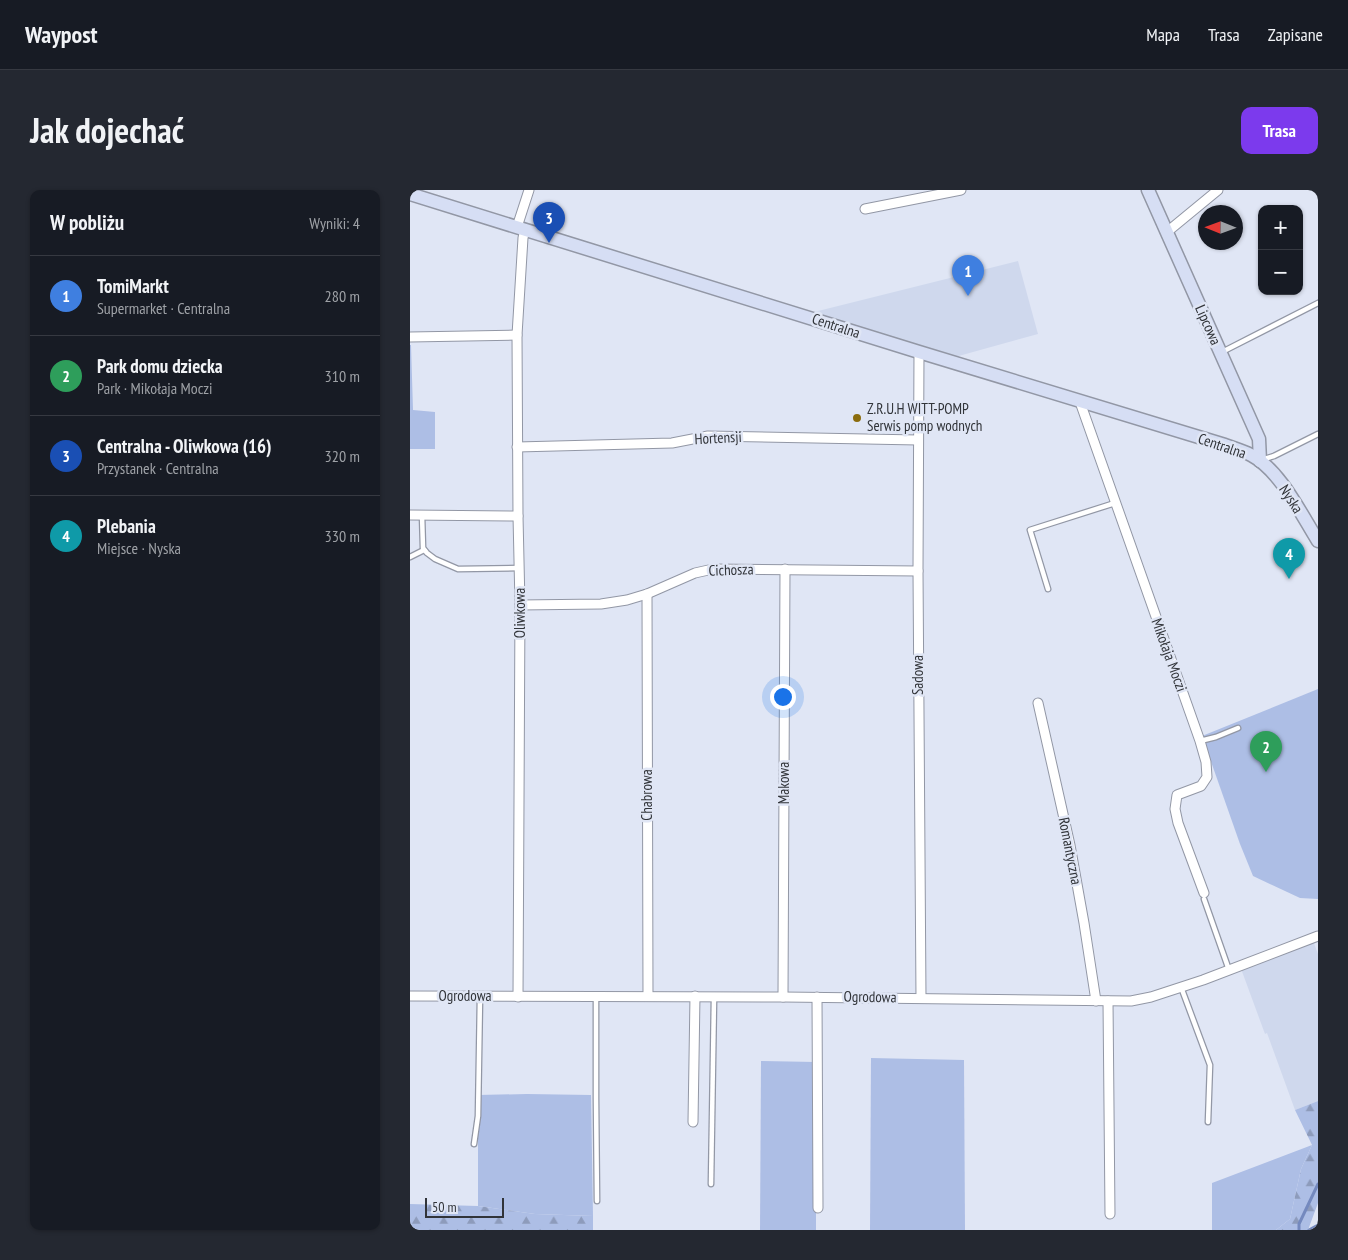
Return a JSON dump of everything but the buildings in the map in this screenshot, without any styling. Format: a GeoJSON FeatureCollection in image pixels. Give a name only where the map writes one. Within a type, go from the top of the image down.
{"type":"FeatureCollection","features":[{"type":"Feature","properties":{"kind":"street","name":"Oliwkowa"},"geometry":{"type":"LineString","coordinates":[[518,997],[520,605],[517,335],[523,238],[521,228],[529,190]]}},
{"type":"Feature","properties":{"kind":"street"},"geometry":{"type":"LineString","coordinates":[[865,209],[962,190]]}},
{"type":"Feature","properties":{"kind":"street","name":"Lipcowa"},"geometry":{"type":"LineString","coordinates":[[1148,190],[1260,439],[1260,461]]}},
{"type":"Feature","properties":{"kind":"street"},"geometry":{"type":"LineString","coordinates":[[1167,232],[1218,190]]}},
{"type":"Feature","properties":{"kind":"street","name":"Centralna"},"geometry":{"type":"LineString","coordinates":[[410,194],[1080,402],[1225,445],[1251,455],[1260,461]]}},
{"type":"Feature","properties":{"kind":"street"},"geometry":{"type":"LineString","coordinates":[[410,336],[517,335]]}},
{"type":"Feature","properties":{"kind":"street","name":"Sadowa"},"geometry":{"type":"LineString","coordinates":[[919,352],[918,571],[921,998]]}},
{"type":"Feature","properties":{"kind":"street","name":"Mikołaja Moczi"},"geometry":{"type":"LineString","coordinates":[[1080,402],[1206,762],[1207,777],[1201,786],[1177,795],[1175,809],[1178,823],[1204,896]]}},
{"type":"Feature","properties":{"kind":"street","name":"Hortensji"},"geometry":{"type":"LineString","coordinates":[[518,447],[672,443],[708,436],[918,440]]}},
{"type":"Feature","properties":{"kind":"street","name":"Nyska"},"geometry":{"type":"LineString","coordinates":[[1260,461],[1277,477],[1286,489],[1318,542]]}},
{"type":"Feature","properties":{"kind":"street"},"geometry":{"type":"LineString","coordinates":[[410,515],[518,516]]}},
{"type":"Feature","properties":{"kind":"street","name":"Makowa"},"geometry":{"type":"LineString","coordinates":[[783,997],[785,569]]}},
{"type":"Feature","properties":{"kind":"street","name":"Cichosza"},"geometry":{"type":"LineString","coordinates":[[520,605],[601,604],[627,600],[647,594],[695,573],[713,570],[918,571]]}},
{"type":"Feature","properties":{"kind":"street","name":"Chabrowa"},"geometry":{"type":"LineString","coordinates":[[647,594],[648,996]]}},
{"type":"Feature","properties":{"kind":"street","name":"Romantyczna"},"geometry":{"type":"LineString","coordinates":[[1038,704],[1070,845],[1096,1001]]}},
{"type":"Feature","properties":{"kind":"street","name":"Ogrodowa"},"geometry":{"type":"LineString","coordinates":[[410,996],[714,996],[1131,1001],[1144,999],[1182,987],[1318,936]]}},
{"type":"Feature","properties":{"kind":"street"},"geometry":{"type":"LineString","coordinates":[[693,1122],[695,996]]}},
{"type":"Feature","properties":{"kind":"street"},"geometry":{"type":"LineString","coordinates":[[817,997],[818,1208]]}},
{"type":"Feature","properties":{"kind":"street"},"geometry":{"type":"LineString","coordinates":[[1108,1001],[1110,1214]]}},
{"type":"Feature","properties":{"kind":"lane"},"geometry":{"type":"LineString","coordinates":[[1221,353],[1318,303]]}},
{"type":"Feature","properties":{"kind":"lane"},"geometry":{"type":"LineString","coordinates":[[1260,461],[1318,434]]}},
{"type":"Feature","properties":{"kind":"lane"},"geometry":{"type":"LineString","coordinates":[[1048,590],[1030,530],[1115,502]]}},
{"type":"Feature","properties":{"kind":"lane"},"geometry":{"type":"LineString","coordinates":[[422,515],[423,548],[435,559],[458,569],[519,568]]}},
{"type":"Feature","properties":{"kind":"lane"},"geometry":{"type":"LineString","coordinates":[[410,558],[424,550]]}},
{"type":"Feature","properties":{"kind":"lane"},"geometry":{"type":"LineString","coordinates":[[1200,741],[1238,728]]}},
{"type":"Feature","properties":{"kind":"lane"},"geometry":{"type":"LineString","coordinates":[[1204,896],[1229,970]]}},
{"type":"Feature","properties":{"kind":"lane"},"geometry":{"type":"LineString","coordinates":[[1182,987],[1210,1065],[1208,1122]]}},
{"type":"Feature","properties":{"kind":"lane"},"geometry":{"type":"LineString","coordinates":[[474,1144],[478,1116],[480,996]]}},
{"type":"Feature","properties":{"kind":"lane"},"geometry":{"type":"LineString","coordinates":[[596,996],[597,1202]]}},
{"type":"Feature","properties":{"kind":"lane"},"geometry":{"type":"LineString","coordinates":[[711,1184],[714,996]]}},
{"type":"Feature","properties":{"kind":"shaded area"},"geometry":{"type":"Polygon","coordinates":[[[1018,261],[1038,334],[955,357],[802,315],[1018,261]]]}},
{"type":"Feature","properties":{"kind":"shaded area"},"geometry":{"type":"Polygon","coordinates":[[[1312,938],[1318,954],[1318,1101],[1295,1110],[1240,966],[1312,938]]]}},
{"type":"Feature","properties":{"kind":"green space"},"geometry":{"type":"Polygon","coordinates":[[[410,345],[413,410],[435,412],[435,449],[410,449],[410,345]]]}},
{"type":"Feature","properties":{"kind":"green space"},"geometry":{"type":"Polygon","coordinates":[[[1318,689],[1318,899],[1300,898],[1253,876],[1202,736],[1318,689]]]}},
{"type":"Feature","properties":{"kind":"green space"},"geometry":{"type":"Polygon","coordinates":[[[871,1058],[964,1060],[965,1230],[870,1230],[871,1058]]]}},
{"type":"Feature","properties":{"kind":"green space"},"geometry":{"type":"Polygon","coordinates":[[[761,1061],[816,1062],[816,1230],[760,1230],[761,1061]]]}},
{"type":"Feature","properties":{"kind":"green space"},"geometry":{"type":"Polygon","coordinates":[[[478,1095],[591,1095],[593,1216],[535,1214],[478,1206],[478,1095]]]}},
{"type":"Feature","properties":{"kind":"green space"},"geometry":{"type":"Polygon","coordinates":[[[1318,1101],[1318,1203],[1308,1230],[1276,1230],[1290,1219],[1301,1169],[1312,1145],[1295,1110],[1318,1101]]]}},
{"type":"Feature","properties":{"kind":"green space"},"geometry":{"type":"Polygon","coordinates":[[[1312,1145],[1301,1169],[1290,1219],[1276,1230],[1212,1230],[1212,1183],[1312,1145]]]}},
{"type":"Feature","properties":{"kind":"green space"},"geometry":{"type":"Polygon","coordinates":[[[410,1204],[478,1206],[535,1214],[593,1216],[593,1230],[410,1230],[410,1204]]]}},
{"type":"Feature","properties":{"kind":"waterway"},"geometry":{"type":"LineString","coordinates":[[1299,1230],[1299,1224],[1318,1184]]}},
{"type":"Feature","properties":{"kind":"waterway"},"geometry":{"type":"LineString","coordinates":[[1309,1230],[1318,1225]]}},
{"type":"Feature","properties":{"kind":"place","name":"Centralna - Oliwkowa (16)"},"geometry":{"type":"Point","coordinates":[549,243]}},
{"type":"Feature","properties":{"kind":"place","name":"TomiMarkt"},"geometry":{"type":"Point","coordinates":[968,296]}},
{"type":"Feature","properties":{"kind":"place","name":"Z.R.U.H WITT-POMP Serwis pomp wodnych"},"geometry":{"type":"Point","coordinates":[857,418]}},
{"type":"Feature","properties":{"kind":"place","name":"Plebania"},"geometry":{"type":"Point","coordinates":[1289,579]}},
{"type":"Feature","properties":{"kind":"place","name":"Park domu dziecka"},"geometry":{"type":"Point","coordinates":[1266,772]}}]}
